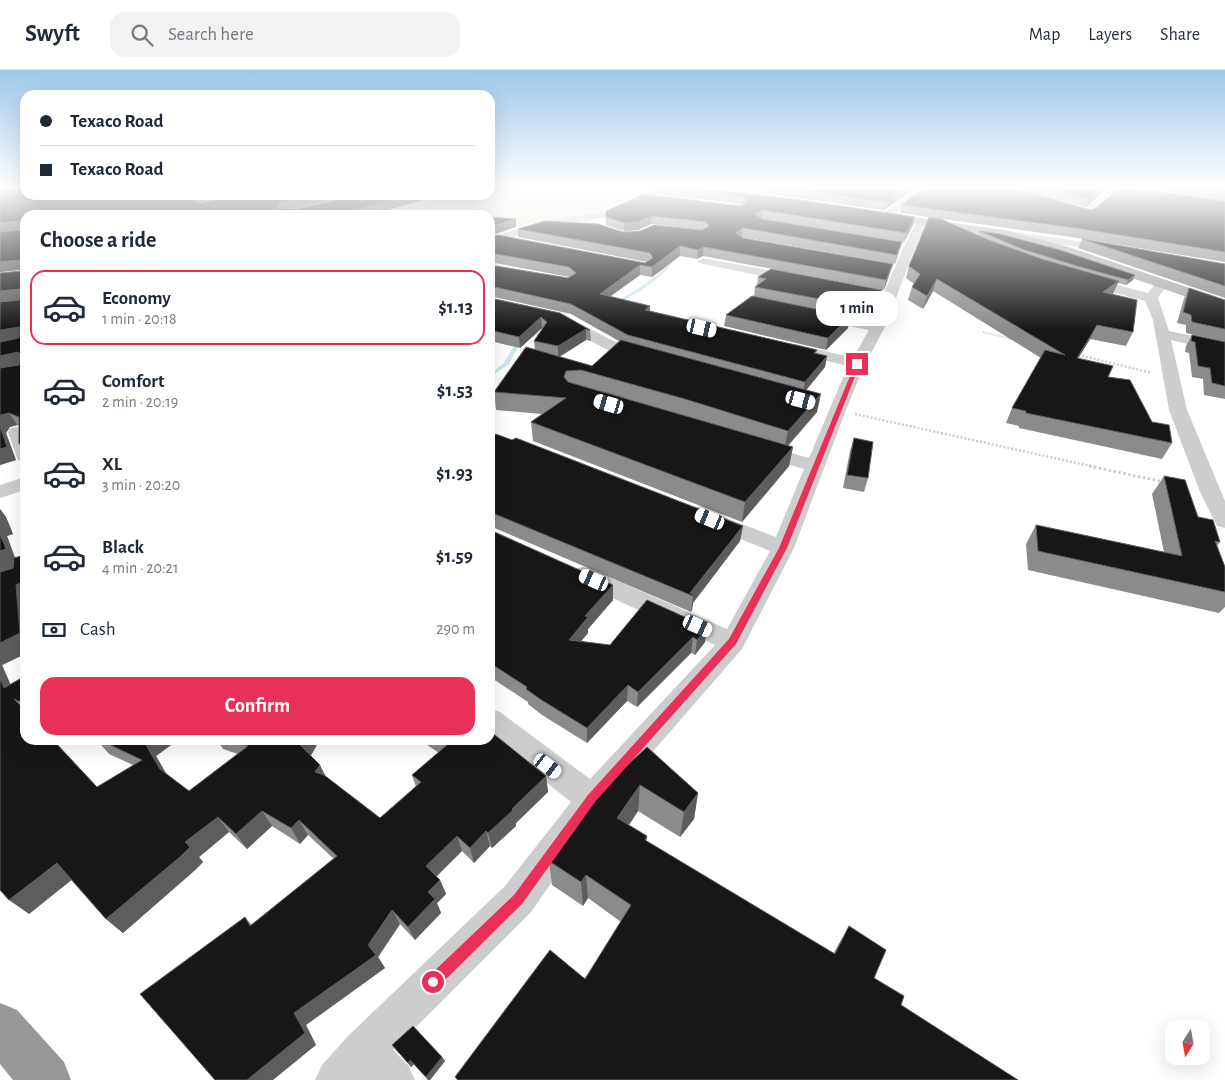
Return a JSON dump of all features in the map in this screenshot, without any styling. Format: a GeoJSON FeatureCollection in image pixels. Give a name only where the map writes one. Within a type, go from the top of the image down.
{"type":"FeatureCollection","features":[{"type":"Feature","properties":{"kind":"highway"},"geometry":{"type":"LineString","coordinates":[[0,1027],[46,1080]]}},
{"type":"Feature","properties":{"kind":"main road"},"geometry":{"type":"LineString","coordinates":[[1008,235],[1064,250],[1225,305]]}},
{"type":"Feature","properties":{"kind":"street"},"geometry":{"type":"LineString","coordinates":[[495,240],[510,235]]}},
{"type":"Feature","properties":{"kind":"street"},"geometry":{"type":"LineString","coordinates":[[393,1080],[350,1065],[518,899],[592,799],[732,642],[783,548],[816,466],[828,408],[857,364],[878,327],[886,296],[900,259],[920,235]]}},
{"type":"Feature","properties":{"kind":"street"},"geometry":{"type":"LineString","coordinates":[[958,235],[972,241]]}},
{"type":"Feature","properties":{"kind":"street"},"geometry":{"type":"LineString","coordinates":[[1015,235],[1123,251]]}},
{"type":"Feature","properties":{"kind":"street"},"geometry":{"type":"LineString","coordinates":[[495,241],[524,244]]}},
{"type":"Feature","properties":{"kind":"street"},"geometry":{"type":"LineString","coordinates":[[703,261],[808,282]]}},
{"type":"Feature","properties":{"kind":"street"},"geometry":{"type":"LineString","coordinates":[[1067,275],[1151,298]]}},
{"type":"Feature","properties":{"kind":"street"},"geometry":{"type":"LineString","coordinates":[[1151,298],[1162,282]]}},
{"type":"Feature","properties":{"kind":"street"},"geometry":{"type":"LineString","coordinates":[[1151,298],[1162,334],[1178,410],[1210,492],[1225,521]]}},
{"type":"Feature","properties":{"kind":"street"},"geometry":{"type":"LineString","coordinates":[[802,312],[878,327]]}},
{"type":"Feature","properties":{"kind":"street"},"geometry":{"type":"LineString","coordinates":[[547,315],[566,319],[622,352],[660,362]]}},
{"type":"Feature","properties":{"kind":"street"},"geometry":{"type":"LineString","coordinates":[[1162,334],[1225,348]]}},
{"type":"Feature","properties":{"kind":"street"},"geometry":{"type":"LineString","coordinates":[[780,346],[857,364]]}},
{"type":"Feature","properties":{"kind":"street"},"geometry":{"type":"LineString","coordinates":[[17,432],[20,441]]}},
{"type":"Feature","properties":{"kind":"street"},"geometry":{"type":"LineString","coordinates":[[746,446],[816,466]]}},
{"type":"Feature","properties":{"kind":"street"},"geometry":{"type":"LineString","coordinates":[[0,492],[20,485]]}},
{"type":"Feature","properties":{"kind":"street"},"geometry":{"type":"LineString","coordinates":[[691,512],[783,548]]}},
{"type":"Feature","properties":{"kind":"street"},"geometry":{"type":"LineString","coordinates":[[562,566],[732,642]]}},
{"type":"Feature","properties":{"kind":"street"},"geometry":{"type":"LineString","coordinates":[[495,725],[592,799]]}},
{"type":"Feature","properties":{"kind":"path"},"geometry":{"type":"LineString","coordinates":[[983,332],[1011,339]]}},
{"type":"Feature","properties":{"kind":"path"},"geometry":{"type":"LineString","coordinates":[[1077,355],[1172,378]]}},
{"type":"Feature","properties":{"kind":"path"},"geometry":{"type":"LineString","coordinates":[[828,408],[1210,492]]}},
{"type":"Feature","properties":{"kind":"building"},"geometry":{"type":"Polygon","coordinates":[[[0,235],[20,235],[20,260],[0,262],[0,235]]]}},
{"type":"Feature","properties":{"kind":"building"},"geometry":{"type":"Polygon","coordinates":[[[497,235],[645,263],[653,258],[650,253],[552,235],[739,235],[743,238],[893,264],[886,280],[704,247],[698,250],[680,246],[652,267],[640,265],[600,294],[650,306],[645,310],[817,350],[814,353],[827,356],[805,382],[628,335],[571,304],[495,287],[495,266],[568,278],[576,273],[569,267],[495,254],[495,236],[497,235]]]}},
{"type":"Feature","properties":{"kind":"building"},"geometry":{"type":"Polygon","coordinates":[[[784,235],[860,235],[902,242],[897,255],[784,235]]]}},
{"type":"Feature","properties":{"kind":"building"},"geometry":{"type":"Polygon","coordinates":[[[922,235],[978,235],[1042,259],[1119,281],[1103,292],[1137,300],[1133,332],[1097,325],[1077,358],[1113,366],[1108,377],[1130,380],[1152,422],[1169,425],[1172,443],[1026,413],[1026,411],[1012,408],[1045,350],[1065,355],[937,279],[927,296],[912,287],[920,274],[909,266],[922,235]]]}},
{"type":"Feature","properties":{"kind":"building"},"geometry":{"type":"Polygon","coordinates":[[[989,235],[1004,235],[1060,250],[1135,275],[1128,280],[1022,249],[989,235]]]}},
{"type":"Feature","properties":{"kind":"building"},"geometry":{"type":"Polygon","coordinates":[[[1120,235],[1225,235],[1225,252],[1120,235]]]}},
{"type":"Feature","properties":{"kind":"building"},"geometry":{"type":"Polygon","coordinates":[[[1082,239],[1225,264],[1225,286],[1082,239]]]}},
{"type":"Feature","properties":{"kind":"building"},"geometry":{"type":"Polygon","coordinates":[[[771,269],[882,290],[869,308],[755,287],[766,279],[758,277],[771,269]]]}},
{"type":"Feature","properties":{"kind":"building"},"geometry":{"type":"Polygon","coordinates":[[[20,271],[20,289],[0,291],[0,273],[20,271]]]}},
{"type":"Feature","properties":{"kind":"building"},"geometry":{"type":"Polygon","coordinates":[[[1189,288],[1225,300],[1225,329],[1192,322],[1191,315],[1183,312],[1189,288]]]}},
{"type":"Feature","properties":{"kind":"building"},"geometry":{"type":"Polygon","coordinates":[[[20,294],[20,327],[0,330],[0,302],[19,300],[20,294]]]}},
{"type":"Feature","properties":{"kind":"building"},"geometry":{"type":"Polygon","coordinates":[[[752,296],[850,316],[828,338],[726,315],[752,296]]]}},
{"type":"Feature","properties":{"kind":"building"},"geometry":{"type":"Polygon","coordinates":[[[495,299],[560,313],[590,330],[586,329],[558,346],[534,341],[547,322],[541,317],[519,337],[495,331],[495,299]]]}},
{"type":"Feature","properties":{"kind":"building"},"geometry":{"type":"Polygon","coordinates":[[[20,327],[20,354],[18,352],[0,356],[0,342],[19,338],[20,327]]]}},
{"type":"Feature","properties":{"kind":"building"},"geometry":{"type":"Polygon","coordinates":[[[1192,335],[1225,342],[1225,386],[1212,383],[1210,368],[1198,366],[1195,342],[1191,341],[1192,335]]]}},
{"type":"Feature","properties":{"kind":"building"},"geometry":{"type":"Polygon","coordinates":[[[621,340],[821,394],[788,431],[685,399],[581,370],[566,371],[564,377],[568,382],[793,447],[745,502],[531,422],[566,398],[495,392],[526,347],[592,366],[621,340]]]}},
{"type":"Feature","properties":{"kind":"building"},"geometry":{"type":"Polygon","coordinates":[[[20,354],[20,445],[19,417],[9,413],[0,417],[0,368],[19,365],[20,354]]]}},
{"type":"Feature","properties":{"kind":"building"},"geometry":{"type":"Polygon","coordinates":[[[0,426],[7,447],[0,449],[0,426]]]}},
{"type":"Feature","properties":{"kind":"building"},"geometry":{"type":"Polygon","coordinates":[[[495,434],[512,440],[516,438],[743,526],[690,593],[693,596],[495,514],[495,434]]]}},
{"type":"Feature","properties":{"kind":"building"},"geometry":{"type":"Polygon","coordinates":[[[854,438],[873,442],[868,478],[847,475],[854,438]]]}},
{"type":"Feature","properties":{"kind":"building"},"geometry":{"type":"Polygon","coordinates":[[[1164,476],[1185,480],[1198,517],[1213,520],[1220,542],[1215,541],[1225,567],[1225,592],[1038,551],[1036,525],[1182,556],[1164,476]]]}},
{"type":"Feature","properties":{"kind":"building"},"geometry":{"type":"Polygon","coordinates":[[[495,532],[613,585],[585,616],[588,617],[569,640],[610,645],[647,600],[707,627],[697,640],[693,637],[638,692],[628,685],[587,728],[540,699],[526,689],[527,687],[495,666],[495,532]]]}},
{"type":"Feature","properties":{"kind":"building"},"geometry":{"type":"Polygon","coordinates":[[[0,534],[6,549],[0,551],[0,534]]]}},
{"type":"Feature","properties":{"kind":"building"},"geometry":{"type":"Polygon","coordinates":[[[20,556],[20,583],[16,585],[20,633],[0,643],[0,572],[13,568],[14,558],[20,556]]]}},
{"type":"Feature","properties":{"kind":"building"},"geometry":{"type":"Polygon","coordinates":[[[0,679],[4,688],[20,679],[20,702],[14,699],[20,705],[20,745],[58,745],[97,787],[142,760],[110,745],[146,745],[160,769],[189,791],[248,746],[245,745],[300,745],[320,765],[315,772],[324,775],[380,818],[421,782],[412,775],[447,745],[495,745],[495,735],[546,776],[513,810],[488,833],[486,831],[470,848],[457,836],[426,866],[440,880],[428,892],[435,899],[408,927],[392,910],[368,945],[376,955],[294,1013],[305,1033],[247,1080],[215,1080],[140,994],[245,917],[250,926],[337,856],[299,820],[291,828],[262,811],[236,834],[218,817],[185,842],[190,847],[181,856],[106,919],[57,863],[9,900],[0,890],[0,679]]]}},
{"type":"Feature","properties":{"kind":"building"},"geometry":{"type":"Polygon","coordinates":[[[647,747],[698,793],[684,812],[640,785],[617,818],[647,836],[645,840],[835,954],[849,926],[886,950],[874,978],[904,996],[901,1005],[1018,1080],[458,1080],[455,1077],[550,950],[585,979],[631,905],[586,875],[581,882],[549,861],[614,773],[617,775],[647,747]]]}},
{"type":"Feature","properties":{"kind":"building"},"geometry":{"type":"Polygon","coordinates":[[[413,1026],[442,1057],[426,1077],[410,1060],[408,1063],[392,1045],[413,1026]]]}},
{"type":"Feature","properties":{"kind":"waterway"},"geometry":{"type":"LineString","coordinates":[[617,303],[647,285],[673,261],[676,253]]}},
{"type":"Feature","properties":{"kind":"waterway"},"geometry":{"type":"LineString","coordinates":[[495,372],[506,364],[517,345],[535,334],[548,333]]}},
{"type":"Feature","properties":{"kind":"route"},"geometry":{"type":"LineString","coordinates":[[433,982],[518,899],[592,799],[732,642],[783,548],[857,364]]}}]}
